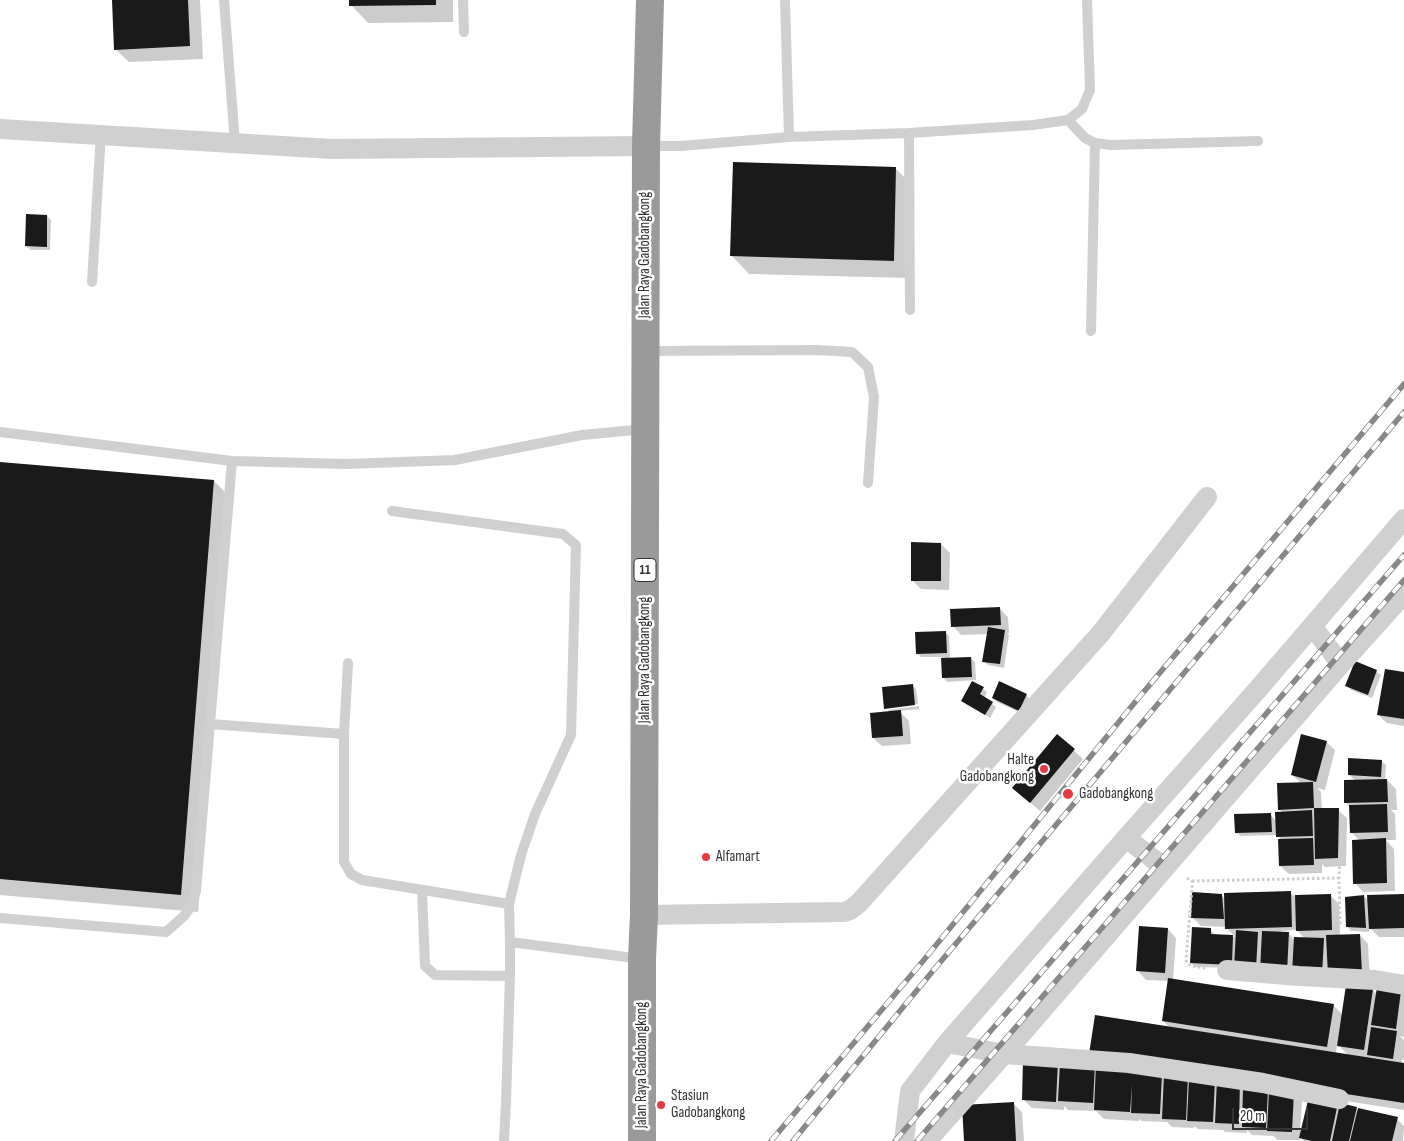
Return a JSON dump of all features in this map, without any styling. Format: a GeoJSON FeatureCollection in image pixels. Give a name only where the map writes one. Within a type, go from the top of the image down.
{"type":"FeatureCollection","features":[{"type":"Feature","properties":{"kind":"highway","name":"Jalan Raya Gadobangkong"},"geometry":{"type":"LineString","coordinates":[[642,1141],[646,146],[650,0]]}},
{"type":"Feature","properties":{"kind":"street"},"geometry":{"type":"LineString","coordinates":[[0,129],[332,149],[646,146]]}},
{"type":"Feature","properties":{"kind":"street"},"geometry":{"type":"LineString","coordinates":[[644,915],[844,912],[850,910],[859,903],[1101,633],[1207,497]]}},
{"type":"Feature","properties":{"kind":"street"},"geometry":{"type":"LineString","coordinates":[[904,1141],[910,1091],[947,1043],[1259,688],[1404,519]]}},
{"type":"Feature","properties":{"kind":"street"},"geometry":{"type":"LineString","coordinates":[[927,1141],[1404,594]]}},
{"type":"Feature","properties":{"kind":"street"},"geometry":{"type":"LineString","coordinates":[[1312,626],[1341,664]]}},
{"type":"Feature","properties":{"kind":"street"},"geometry":{"type":"LineString","coordinates":[[1126,838],[1165,868]]}},
{"type":"Feature","properties":{"kind":"street"},"geometry":{"type":"LineString","coordinates":[[1227,970],[1375,980],[1404,985]]}},
{"type":"Feature","properties":{"kind":"street"},"geometry":{"type":"LineString","coordinates":[[947,1043],[1004,1054],[1129,1063],[1263,1083],[1339,1099]]}},
{"type":"Feature","properties":{"kind":"lane"},"geometry":{"type":"LineString","coordinates":[[224,0],[235,143]]}},
{"type":"Feature","properties":{"kind":"lane"},"geometry":{"type":"LineString","coordinates":[[463,0],[464,32]]}},
{"type":"Feature","properties":{"kind":"lane"},"geometry":{"type":"LineString","coordinates":[[785,0],[788,137]]}},
{"type":"Feature","properties":{"kind":"lane"},"geometry":{"type":"LineString","coordinates":[[646,146],[681,146],[788,137],[909,133],[1033,125],[1068,120],[1082,109],[1090,90],[1087,0]]}},
{"type":"Feature","properties":{"kind":"lane"},"geometry":{"type":"LineString","coordinates":[[1068,120],[1085,138],[1095,143],[1111,145],[1258,141]]}},
{"type":"Feature","properties":{"kind":"lane"},"geometry":{"type":"LineString","coordinates":[[909,133],[910,310]]}},
{"type":"Feature","properties":{"kind":"lane"},"geometry":{"type":"LineString","coordinates":[[92,282],[101,134]]}},
{"type":"Feature","properties":{"kind":"lane"},"geometry":{"type":"LineString","coordinates":[[1091,332],[1095,143]]}},
{"type":"Feature","properties":{"kind":"lane"},"geometry":{"type":"LineString","coordinates":[[645,352],[818,350],[852,352],[868,367],[874,397],[868,482]]}},
{"type":"Feature","properties":{"kind":"lane"},"geometry":{"type":"LineString","coordinates":[[0,432],[232,461],[348,464],[454,460],[582,435],[646,429]]}},
{"type":"Feature","properties":{"kind":"lane"},"geometry":{"type":"LineString","coordinates":[[0,918],[166,932],[184,916],[192,904],[196,891],[232,461]]}},
{"type":"Feature","properties":{"kind":"lane"},"geometry":{"type":"LineString","coordinates":[[392,511],[563,534],[576,545],[571,735],[535,814],[521,854],[509,904],[510,976],[504,1141]]}},
{"type":"Feature","properties":{"kind":"lane"},"geometry":{"type":"LineString","coordinates":[[348,663],[344,734],[344,862],[351,874],[362,880],[509,904]]}},
{"type":"Feature","properties":{"kind":"lane"},"geometry":{"type":"LineString","coordinates":[[210,724],[344,734]]}},
{"type":"Feature","properties":{"kind":"lane"},"geometry":{"type":"LineString","coordinates":[[422,890],[425,966],[435,975],[510,976]]}},
{"type":"Feature","properties":{"kind":"lane"},"geometry":{"type":"LineString","coordinates":[[510,942],[642,959]]}},
{"type":"Feature","properties":{"kind":"path"},"geometry":{"type":"LineString","coordinates":[[1340,924],[1339,878],[1342,817]]}},
{"type":"Feature","properties":{"kind":"path"},"geometry":{"type":"LineString","coordinates":[[1165,868],[1192,881],[1339,878]]}},
{"type":"Feature","properties":{"kind":"path"},"geometry":{"type":"LineString","coordinates":[[1192,881],[1187,963],[1192,966],[1227,970]]}},
{"type":"Feature","properties":{"kind":"building"},"geometry":{"type":"Polygon","coordinates":[[[112,0],[188,0],[190,46],[114,50],[112,0]]]}},
{"type":"Feature","properties":{"kind":"building"},"geometry":{"type":"Polygon","coordinates":[[[349,0],[436,0],[436,5],[349,6],[349,0]]]}},
{"type":"Feature","properties":{"kind":"building"},"geometry":{"type":"Polygon","coordinates":[[[733,162],[896,167],[894,261],[730,256],[733,162]]]}},
{"type":"Feature","properties":{"kind":"building"},"geometry":{"type":"Polygon","coordinates":[[[26,214],[47,215],[47,247],[25,246],[26,214]]]}},
{"type":"Feature","properties":{"kind":"building"},"geometry":{"type":"Polygon","coordinates":[[[0,462],[214,480],[181,895],[0,879],[0,462]]]}},
{"type":"Feature","properties":{"kind":"building"},"geometry":{"type":"Polygon","coordinates":[[[911,542],[941,543],[941,581],[911,581],[911,542]]]}},
{"type":"Feature","properties":{"kind":"building"},"geometry":{"type":"Polygon","coordinates":[[[1000,607],[1001,625],[951,627],[950,609],[1000,607]]]}},
{"type":"Feature","properties":{"kind":"building"},"geometry":{"type":"Polygon","coordinates":[[[988,627],[1005,630],[1000,664],[982,662],[988,627]]]}},
{"type":"Feature","properties":{"kind":"building"},"geometry":{"type":"Polygon","coordinates":[[[946,631],[947,653],[916,654],[915,632],[946,631]]]}},
{"type":"Feature","properties":{"kind":"building"},"geometry":{"type":"Polygon","coordinates":[[[971,657],[972,677],[942,678],[941,658],[971,657]]]}},
{"type":"Feature","properties":{"kind":"building"},"geometry":{"type":"Polygon","coordinates":[[[1355,661],[1377,670],[1368,695],[1345,686],[1355,661]]]}},
{"type":"Feature","properties":{"kind":"building"},"geometry":{"type":"Polygon","coordinates":[[[1385,669],[1404,672],[1404,719],[1377,715],[1385,669]]]}},
{"type":"Feature","properties":{"kind":"building"},"geometry":{"type":"Polygon","coordinates":[[[972,681],[984,687],[980,694],[993,702],[985,715],[961,701],[972,681]]]}},
{"type":"Feature","properties":{"kind":"building"},"geometry":{"type":"Polygon","coordinates":[[[999,681],[1027,694],[1019,711],[992,698],[999,681]]]}},
{"type":"Feature","properties":{"kind":"building"},"geometry":{"type":"Polygon","coordinates":[[[913,684],[915,705],[884,709],[882,687],[913,684]]]}},
{"type":"Feature","properties":{"kind":"building"},"geometry":{"type":"Polygon","coordinates":[[[901,710],[903,736],[872,738],[870,713],[901,710]]]}},
{"type":"Feature","properties":{"kind":"building","name":"Halte Gadobangkong"},"geometry":{"type":"Polygon","coordinates":[[[1057,734],[1075,749],[1030,803],[1012,788],[1057,734]]]}},
{"type":"Feature","properties":{"kind":"building"},"geometry":{"type":"Polygon","coordinates":[[[1301,734],[1327,741],[1316,782],[1291,775],[1301,734]]]}},
{"type":"Feature","properties":{"kind":"building"},"geometry":{"type":"Polygon","coordinates":[[[1348,758],[1382,760],[1381,777],[1348,775],[1348,758]]]}},
{"type":"Feature","properties":{"kind":"building"},"geometry":{"type":"Polygon","coordinates":[[[1387,779],[1388,802],[1344,803],[1344,780],[1387,779]]]}},
{"type":"Feature","properties":{"kind":"building"},"geometry":{"type":"Polygon","coordinates":[[[1313,782],[1314,808],[1278,810],[1277,783],[1313,782]]]}},
{"type":"Feature","properties":{"kind":"building"},"geometry":{"type":"Polygon","coordinates":[[[1387,804],[1388,832],[1350,833],[1349,805],[1387,804]]]}},
{"type":"Feature","properties":{"kind":"building"},"geometry":{"type":"Polygon","coordinates":[[[1314,808],[1339,808],[1338,858],[1315,859],[1314,808]]]}},
{"type":"Feature","properties":{"kind":"building"},"geometry":{"type":"Polygon","coordinates":[[[1312,810],[1313,836],[1276,837],[1275,812],[1312,810]]]}},
{"type":"Feature","properties":{"kind":"building"},"geometry":{"type":"Polygon","coordinates":[[[1271,813],[1272,832],[1235,833],[1234,814],[1271,813]]]}},
{"type":"Feature","properties":{"kind":"building"},"geometry":{"type":"Polygon","coordinates":[[[1313,838],[1314,865],[1279,866],[1278,839],[1313,838]]]}},
{"type":"Feature","properties":{"kind":"building"},"geometry":{"type":"Polygon","coordinates":[[[1386,838],[1387,883],[1353,884],[1352,840],[1386,838]]]}},
{"type":"Feature","properties":{"kind":"building"},"geometry":{"type":"Polygon","coordinates":[[[1291,891],[1292,927],[1225,929],[1224,893],[1291,891]]]}},
{"type":"Feature","properties":{"kind":"building"},"geometry":{"type":"Polygon","coordinates":[[[1192,892],[1222,894],[1224,919],[1191,918],[1192,892]]]}},
{"type":"Feature","properties":{"kind":"building"},"geometry":{"type":"Polygon","coordinates":[[[1331,894],[1332,930],[1296,931],[1295,895],[1331,894]]]}},
{"type":"Feature","properties":{"kind":"building"},"geometry":{"type":"Polygon","coordinates":[[[1404,894],[1404,928],[1369,929],[1367,895],[1404,894]]]}},
{"type":"Feature","properties":{"kind":"building"},"geometry":{"type":"Polygon","coordinates":[[[1364,895],[1366,928],[1346,927],[1345,897],[1364,895]]]}},
{"type":"Feature","properties":{"kind":"building"},"geometry":{"type":"Polygon","coordinates":[[[1139,926],[1168,928],[1165,973],[1136,971],[1139,926]]]}},
{"type":"Feature","properties":{"kind":"building"},"geometry":{"type":"Polygon","coordinates":[[[1192,927],[1211,928],[1211,934],[1233,935],[1232,965],[1190,963],[1192,927]]]}},
{"type":"Feature","properties":{"kind":"building"},"geometry":{"type":"Polygon","coordinates":[[[1236,930],[1258,932],[1256,969],[1234,968],[1236,930]]]}},
{"type":"Feature","properties":{"kind":"building"},"geometry":{"type":"Polygon","coordinates":[[[1262,931],[1289,932],[1287,972],[1260,971],[1262,931]]]}},
{"type":"Feature","properties":{"kind":"building"},"geometry":{"type":"Polygon","coordinates":[[[1360,934],[1362,973],[1328,975],[1326,935],[1360,934]]]}},
{"type":"Feature","properties":{"kind":"building"},"geometry":{"type":"Polygon","coordinates":[[[1294,937],[1324,938],[1322,975],[1292,973],[1294,937]]]}},
{"type":"Feature","properties":{"kind":"building"},"geometry":{"type":"Polygon","coordinates":[[[1168,978],[1334,1004],[1327,1047],[1162,1021],[1168,978]]]}},
{"type":"Feature","properties":{"kind":"building"},"geometry":{"type":"Polygon","coordinates":[[[1346,985],[1373,989],[1364,1050],[1337,1046],[1346,985]]]}},
{"type":"Feature","properties":{"kind":"building"},"geometry":{"type":"Polygon","coordinates":[[[1377,987],[1401,991],[1396,1029],[1371,1025],[1377,987]]]}},
{"type":"Feature","properties":{"kind":"building"},"geometry":{"type":"Polygon","coordinates":[[[1095,1015],[1404,1063],[1404,1103],[1089,1054],[1095,1015]]]}},
{"type":"Feature","properties":{"kind":"building"},"geometry":{"type":"Polygon","coordinates":[[[1371,1027],[1397,1031],[1393,1059],[1367,1055],[1371,1027]]]}},
{"type":"Feature","properties":{"kind":"building"},"geometry":{"type":"Polygon","coordinates":[[[1023,1060],[1058,1061],[1056,1102],[1022,1100],[1023,1060]]]}},
{"type":"Feature","properties":{"kind":"building"},"geometry":{"type":"Polygon","coordinates":[[[1060,1063],[1095,1064],[1093,1103],[1058,1101],[1060,1063]]]}},
{"type":"Feature","properties":{"kind":"building"},"geometry":{"type":"Polygon","coordinates":[[[1096,1064],[1162,1074],[1160,1114],[1131,1113],[1132,1085],[1130,1112],[1094,1110],[1096,1064]]]}},
{"type":"Feature","properties":{"kind":"building"},"geometry":{"type":"Polygon","coordinates":[[[1164,1074],[1188,1075],[1186,1120],[1162,1119],[1164,1074]]]}},
{"type":"Feature","properties":{"kind":"building"},"geometry":{"type":"Polygon","coordinates":[[[1189,1079],[1215,1080],[1213,1122],[1187,1121],[1189,1079]]]}},
{"type":"Feature","properties":{"kind":"building"},"geometry":{"type":"Polygon","coordinates":[[[1217,1080],[1240,1081],[1239,1124],[1215,1123],[1217,1080]]]}},
{"type":"Feature","properties":{"kind":"building"},"geometry":{"type":"Polygon","coordinates":[[[1243,1088],[1268,1089],[1266,1128],[1242,1127],[1243,1088]]]}},
{"type":"Feature","properties":{"kind":"building"},"geometry":{"type":"Polygon","coordinates":[[[1269,1090],[1294,1091],[1292,1132],[1267,1131],[1269,1090]]]}},
{"type":"Feature","properties":{"kind":"building"},"geometry":{"type":"Polygon","coordinates":[[[1309,1096],[1338,1103],[1330,1141],[1312,1141],[1299,1138],[1309,1096]]]}},
{"type":"Feature","properties":{"kind":"building"},"geometry":{"type":"Polygon","coordinates":[[[1014,1102],[1016,1141],[964,1141],[962,1105],[1014,1102]]]}},
{"type":"Feature","properties":{"kind":"building"},"geometry":{"type":"Polygon","coordinates":[[[1340,1103],[1357,1107],[1349,1141],[1332,1141],[1340,1103]]]}},
{"type":"Feature","properties":{"kind":"building"},"geometry":{"type":"Polygon","coordinates":[[[1358,1108],[1398,1117],[1392,1141],[1350,1141],[1358,1108]]]}},
{"type":"Feature","properties":{"kind":"railway"},"geometry":{"type":"LineString","coordinates":[[771,1141],[923,961],[1136,701],[1404,384]]}},
{"type":"Feature","properties":{"kind":"railway"},"geometry":{"type":"LineString","coordinates":[[793,1141],[932,972],[1404,412]]}},
{"type":"Feature","properties":{"kind":"railway"},"geometry":{"type":"LineString","coordinates":[[895,1141],[1404,555]]}},
{"type":"Feature","properties":{"kind":"railway"},"geometry":{"type":"LineString","coordinates":[[917,1141],[1404,580]]}},
{"type":"Feature","properties":{"kind":"place","name":"Halte Gadobangkong"},"geometry":{"type":"Point","coordinates":[1044,769]}},
{"type":"Feature","properties":{"kind":"place","name":"Gadobangkong"},"geometry":{"type":"Point","coordinates":[1068,794]}},
{"type":"Feature","properties":{"kind":"place","name":"Alfamart"},"geometry":{"type":"Point","coordinates":[706,857]}},
{"type":"Feature","properties":{"kind":"place","name":"Stasiun Gadobangkong"},"geometry":{"type":"Point","coordinates":[661,1105]}}]}
